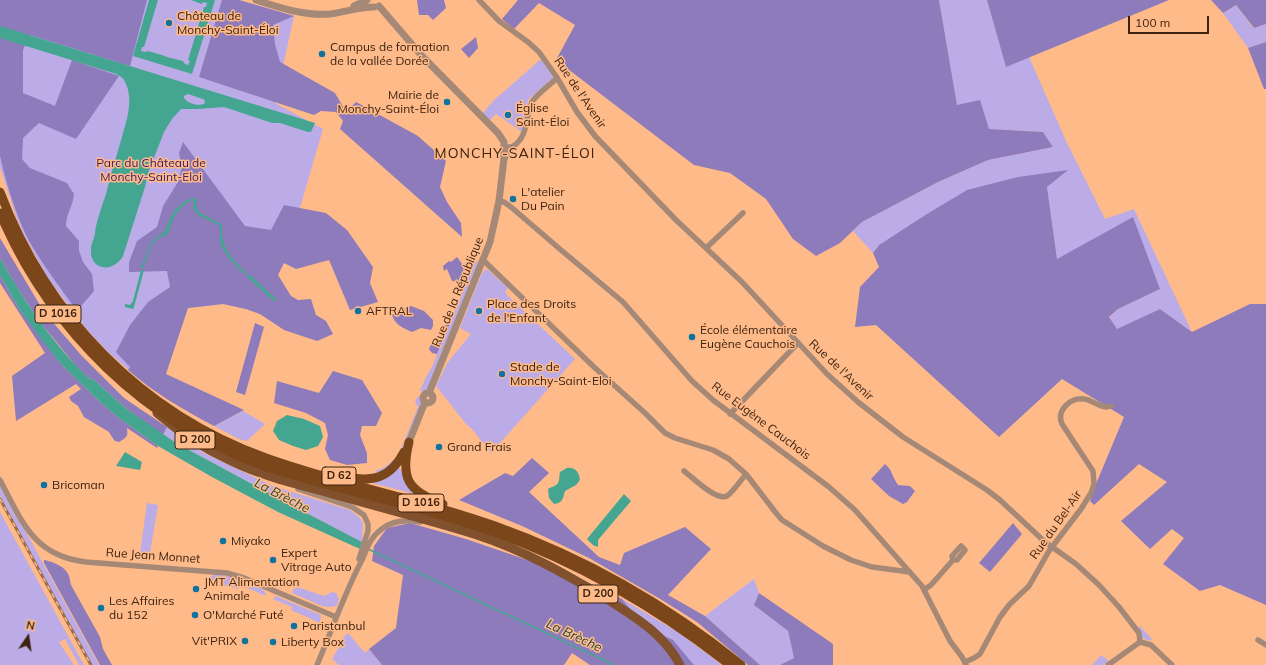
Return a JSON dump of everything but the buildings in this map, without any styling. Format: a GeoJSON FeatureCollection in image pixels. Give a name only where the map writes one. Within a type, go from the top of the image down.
{"type":"FeatureCollection","features":[{"type":"Feature","properties":{"kind":"highway","name":"D 1016"},"geometry":{"type":"LineString","coordinates":[[0,192],[19,236],[46,283],[66,311],[99,350],[135,383],[178,415],[211,434],[255,454],[307,472],[460,514],[545,545],[604,573],[649,599],[692,628],[741,665]]}},
{"type":"Feature","properties":{"kind":"highway","name":"D 1016"},"geometry":{"type":"LineString","coordinates":[[0,213],[15,245],[37,285],[57,314],[81,342],[110,372],[140,397],[188,430],[245,458],[295,475],[465,523],[505,536],[553,556],[600,579],[645,605],[689,634],[730,665]]}},
{"type":"Feature","properties":{"kind":"highway"},"geometry":{"type":"LineString","coordinates":[[0,225],[19,261],[37,285]]}},
{"type":"Feature","properties":{"kind":"highway","name":"D 62"},"geometry":{"type":"LineString","coordinates":[[255,454],[344,477],[366,480],[378,477],[392,469],[409,442]]}},
{"type":"Feature","properties":{"kind":"highway","name":"D 62"},"geometry":{"type":"LineString","coordinates":[[409,442],[405,462],[406,473],[410,484],[419,493],[433,500],[484,518],[545,545]]}},
{"type":"Feature","properties":{"kind":"main road","name":"D 200"},"geometry":{"type":"LineString","coordinates":[[140,397],[167,421],[205,446],[230,461],[257,472],[424,519],[492,540],[533,557],[561,571],[642,622],[668,646],[680,665]]}},
{"type":"Feature","properties":{"kind":"street"},"geometry":{"type":"LineString","coordinates":[[256,0],[275,6],[319,14],[336,13],[378,4]]}},
{"type":"Feature","properties":{"kind":"street"},"geometry":{"type":"LineString","coordinates":[[336,13],[368,0],[370,4],[378,4],[422,56],[498,133],[505,146],[510,147],[515,145]]}},
{"type":"Feature","properties":{"kind":"street","name":"Rue de l'Avenir"},"geometry":{"type":"LineString","coordinates":[[479,0],[499,21],[534,47],[558,78],[577,112],[595,136],[676,220],[746,287],[797,344],[840,387],[908,441],[1000,500],[1042,540],[1076,564],[1111,597],[1136,629],[1140,642]]}},
{"type":"Feature","properties":{"kind":"street"},"geometry":{"type":"LineString","coordinates":[[504,160],[525,132],[533,102],[558,78]]}},
{"type":"Feature","properties":{"kind":"street","name":"Rue de la République"},"geometry":{"type":"LineString","coordinates":[[409,442],[425,402],[430,403],[433,399],[432,394],[429,393],[490,242],[498,201],[505,146]]}},
{"type":"Feature","properties":{"kind":"street","name":"Rue Eugène Cauchois"},"geometry":{"type":"LineString","coordinates":[[498,201],[504,202],[511,207],[614,294],[636,315],[696,384],[730,414],[845,500],[866,521],[924,590],[952,645],[960,654],[965,664]]}},
{"type":"Feature","properties":{"kind":"street"},"geometry":{"type":"LineString","coordinates":[[706,248],[743,213]]}},
{"type":"Feature","properties":{"kind":"street"},"geometry":{"type":"LineString","coordinates":[[483,260],[665,433],[674,438],[707,448],[729,459],[746,474],[780,518],[823,546],[851,560],[864,565],[895,571],[910,572]]}},
{"type":"Feature","properties":{"kind":"street"},"geometry":{"type":"LineString","coordinates":[[730,414],[797,344]]}},
{"type":"Feature","properties":{"kind":"street","name":"Rue du Bel-Air"},"geometry":{"type":"LineString","coordinates":[[965,664],[982,651],[997,620],[1028,588],[1052,547],[1086,501],[1092,490],[1095,480],[1093,471],[1062,424],[1060,414],[1067,405],[1080,399],[1088,400],[1103,407],[1111,406]]}},
{"type":"Feature","properties":{"kind":"street"},"geometry":{"type":"LineString","coordinates":[[684,471],[712,494],[721,497],[727,496],[746,474]]}},
{"type":"Feature","properties":{"kind":"street"},"geometry":{"type":"LineString","coordinates":[[257,472],[282,484],[358,510],[364,515],[368,524],[367,542]]}},
{"type":"Feature","properties":{"kind":"street","name":"Rue Jean Monnet"},"geometry":{"type":"LineString","coordinates":[[0,480],[33,537],[43,547],[60,556],[86,562],[227,573],[244,578],[336,617]]}},
{"type":"Feature","properties":{"kind":"street"},"geometry":{"type":"LineString","coordinates":[[317,665],[367,542],[386,526],[405,520],[420,522],[492,540]]}},
{"type":"Feature","properties":{"kind":"street"},"geometry":{"type":"LineString","coordinates":[[924,590],[953,560]]}},
{"type":"Feature","properties":{"kind":"street"},"geometry":{"type":"LineString","coordinates":[[1258,640],[1266,645]]}},
{"type":"Feature","properties":{"kind":"street"},"geometry":{"type":"LineString","coordinates":[[1112,664],[1140,642],[1151,645],[1172,665]]}},
{"type":"Feature","properties":{"kind":"green space","name":"Parc du Château de Monchy-Saint-Eloi"},"geometry":{"type":"Polygon","coordinates":[[[0,0],[239,0],[294,16],[275,103],[323,129],[290,242],[260,314],[223,304],[188,308],[158,393],[108,352],[79,320],[47,277],[23,233],[16,216],[0,167],[0,0]]]}},
{"type":"Feature","properties":{"kind":"green space"},"geometry":{"type":"Polygon","coordinates":[[[939,0],[987,0],[1006,66],[1029,57],[1067,143],[1105,219],[1134,209],[1192,332],[1160,309],[1117,330],[1109,318],[1118,309],[1160,289],[1057,259],[1047,187],[1067,170],[900,232],[879,245],[873,253],[853,231],[862,222],[938,182],[988,160],[1053,147],[1043,132],[988,129],[957,106],[939,0]]]}},
{"type":"Feature","properties":{"kind":"green space"},"geometry":{"type":"Polygon","coordinates":[[[1236,5],[1253,28],[1266,24],[1266,42],[1248,48],[1223,13],[1236,5]]]}},
{"type":"Feature","properties":{"kind":"green space"},"geometry":{"type":"Polygon","coordinates":[[[541,59],[553,78],[528,100],[522,132],[496,114],[489,121],[482,114],[493,101],[541,59]]]}},
{"type":"Feature","properties":{"kind":"green space"},"geometry":{"type":"Polygon","coordinates":[[[476,259],[478,264],[427,390],[424,392],[420,391],[432,367],[476,259]]]}},
{"type":"Feature","properties":{"kind":"green space","name":"Stade de Monchy-Saint-Eloi"},"geometry":{"type":"Polygon","coordinates":[[[486,269],[508,288],[505,292],[506,294],[575,359],[491,453],[436,386],[448,362],[471,334],[460,328],[482,273],[486,269]]]}},
{"type":"Feature","properties":{"kind":"green space"},"geometry":{"type":"Polygon","coordinates":[[[418,396],[422,401],[399,458],[391,467],[375,475],[376,471],[385,467],[398,456],[418,407],[415,402],[418,396]]]}},
{"type":"Feature","properties":{"kind":"green space"},"geometry":{"type":"Polygon","coordinates":[[[243,411],[265,424],[247,441],[239,439],[214,426],[243,411]]]}},
{"type":"Feature","properties":{"kind":"green space"},"geometry":{"type":"Polygon","coordinates":[[[167,427],[204,453],[273,486],[350,510],[359,517],[363,523],[362,542],[176,443],[163,435],[167,427]]]}},
{"type":"Feature","properties":{"kind":"green space"},"geometry":{"type":"Polygon","coordinates":[[[399,467],[415,494],[372,483],[387,478],[399,467]]]}},
{"type":"Feature","properties":{"kind":"green space"},"geometry":{"type":"Polygon","coordinates":[[[0,485],[99,665],[92,665],[0,496],[0,485]]]}},
{"type":"Feature","properties":{"kind":"green space"},"geometry":{"type":"Polygon","coordinates":[[[147,503],[158,505],[148,561],[139,560],[147,503]]]}},
{"type":"Feature","properties":{"kind":"green space"},"geometry":{"type":"Polygon","coordinates":[[[0,512],[84,665],[79,665],[65,639],[59,642],[74,665],[0,665],[0,512]]]}},
{"type":"Feature","properties":{"kind":"green space"},"geometry":{"type":"Polygon","coordinates":[[[216,574],[235,578],[262,589],[266,596],[240,585],[238,589],[222,585],[222,581],[209,580],[210,577],[216,574]]]}},
{"type":"Feature","properties":{"kind":"green space"},"geometry":{"type":"Polygon","coordinates":[[[754,579],[759,593],[754,605],[788,631],[794,658],[780,665],[760,665],[705,616],[754,579]]]}},
{"type":"Feature","properties":{"kind":"green space"},"geometry":{"type":"Polygon","coordinates":[[[297,587],[324,596],[332,592],[336,593],[339,599],[337,606],[322,606],[292,593],[297,587]]]}},
{"type":"Feature","properties":{"kind":"green space"},"geometry":{"type":"Polygon","coordinates":[[[276,596],[321,615],[320,623],[291,610],[292,607],[273,599],[276,596]]]}},
{"type":"Feature","properties":{"kind":"green space"},"geometry":{"type":"Polygon","coordinates":[[[622,599],[678,632],[722,665],[694,665],[645,627],[622,599]]]}},
{"type":"Feature","properties":{"kind":"green space"},"geometry":{"type":"Polygon","coordinates":[[[1140,626],[1152,639],[1150,641],[1142,638],[1138,628],[1140,626]]]}},
{"type":"Feature","properties":{"kind":"green space"},"geometry":{"type":"Polygon","coordinates":[[[348,633],[365,653],[369,649],[382,665],[339,665],[332,659],[339,647],[336,644],[348,633]]]}},
{"type":"Feature","properties":{"kind":"green space"},"geometry":{"type":"Polygon","coordinates":[[[1101,655],[1109,661],[1103,665],[1092,665],[1101,655]]]}},
{"type":"Feature","properties":{"kind":"shaded area"},"geometry":{"type":"Polygon","coordinates":[[[0,0],[147,0],[130,66],[30,35],[23,50],[23,93],[55,106],[72,60],[119,76],[76,139],[39,123],[23,138],[22,159],[30,168],[67,183],[74,194],[66,226],[79,241],[79,251],[83,262],[92,274],[94,291],[77,311],[32,247],[15,208],[2,166],[0,156],[0,0]]]}},
{"type":"Feature","properties":{"kind":"shaded area"},"geometry":{"type":"Polygon","coordinates":[[[222,0],[239,0],[294,16],[273,25],[275,44],[280,62],[335,93],[346,112],[356,102],[418,136],[446,161],[440,187],[447,202],[461,223],[462,237],[340,129],[343,121],[336,112],[321,111],[314,115],[199,77],[222,0]]]}},
{"type":"Feature","properties":{"kind":"shaded area"},"geometry":{"type":"Polygon","coordinates":[[[417,0],[444,0],[446,8],[433,20],[428,15],[419,15],[417,0]]]}},
{"type":"Feature","properties":{"kind":"shaded area"},"geometry":{"type":"Polygon","coordinates":[[[518,0],[939,0],[957,105],[980,100],[989,129],[1043,132],[1053,147],[988,160],[938,182],[862,222],[840,243],[816,256],[793,239],[766,199],[730,173],[694,165],[556,60],[575,25],[539,3],[514,29],[502,19],[518,0]]]}},
{"type":"Feature","properties":{"kind":"shaded area"},"geometry":{"type":"Polygon","coordinates":[[[987,0],[1169,0],[1006,67],[987,0]]]}},
{"type":"Feature","properties":{"kind":"shaded area"},"geometry":{"type":"Polygon","coordinates":[[[1211,0],[1266,0],[1266,24],[1254,28],[1236,5],[1223,13],[1211,0]]]}},
{"type":"Feature","properties":{"kind":"shaded area"},"geometry":{"type":"Polygon","coordinates":[[[476,37],[478,48],[469,58],[461,49],[476,37]]]}},
{"type":"Feature","properties":{"kind":"shaded area"},"geometry":{"type":"Polygon","coordinates":[[[1266,42],[1266,89],[1264,89],[1248,48],[1266,42]]]}},
{"type":"Feature","properties":{"kind":"shaded area"},"geometry":{"type":"Polygon","coordinates":[[[183,142],[245,226],[271,230],[284,205],[326,213],[347,230],[373,267],[370,283],[378,302],[350,310],[329,260],[296,269],[284,263],[278,275],[291,296],[298,300],[311,299],[316,315],[326,321],[333,334],[317,341],[284,330],[260,314],[246,309],[223,304],[188,308],[166,374],[244,410],[214,426],[180,407],[148,386],[128,370],[130,367],[116,352],[130,325],[148,302],[170,287],[167,271],[129,272],[129,262],[137,241],[157,227],[163,206],[178,182],[182,167],[179,153],[183,142]]]}},
{"type":"Feature","properties":{"kind":"shaded area"},"geometry":{"type":"Polygon","coordinates":[[[1068,170],[1047,187],[1057,259],[1133,217],[1160,289],[1118,309],[1109,317],[1117,329],[1160,309],[1192,332],[1250,304],[1266,304],[1266,605],[1220,585],[1200,591],[1163,564],[1184,538],[1172,529],[1150,549],[1121,521],[1167,482],[1139,464],[1094,505],[1090,501],[1124,417],[1062,379],[999,437],[876,325],[855,327],[860,287],[879,267],[873,253],[879,245],[967,190],[1018,177],[1068,170]]]}},
{"type":"Feature","properties":{"kind":"shaded area"},"geometry":{"type":"Polygon","coordinates":[[[0,238],[44,312],[81,355],[124,398],[167,427],[163,435],[128,410],[77,367],[39,321],[15,284],[0,258],[0,238]]]}},
{"type":"Feature","properties":{"kind":"shaded area"},"geometry":{"type":"Polygon","coordinates":[[[457,257],[466,269],[467,275],[463,282],[452,281],[447,269],[444,271],[443,266],[457,257]]]}},
{"type":"Feature","properties":{"kind":"shaded area"},"geometry":{"type":"Polygon","coordinates":[[[0,275],[18,307],[61,364],[99,401],[119,418],[158,446],[157,448],[127,428],[127,435],[125,438],[119,442],[115,441],[109,432],[84,417],[78,406],[71,401],[69,397],[81,389],[76,384],[16,421],[12,376],[45,353],[0,283],[0,275]]]}},
{"type":"Feature","properties":{"kind":"shaded area"},"geometry":{"type":"Polygon","coordinates":[[[411,306],[424,311],[433,320],[431,330],[421,328],[412,332],[397,324],[392,315],[397,311],[411,306]]]}},
{"type":"Feature","properties":{"kind":"shaded area"},"geometry":{"type":"Polygon","coordinates":[[[453,316],[437,354],[432,353],[429,349],[432,342],[442,331],[450,317],[453,316]]]}},
{"type":"Feature","properties":{"kind":"shaded area"},"geometry":{"type":"Polygon","coordinates":[[[255,323],[264,327],[245,395],[236,392],[255,323]]]}},
{"type":"Feature","properties":{"kind":"shaded area"},"geometry":{"type":"Polygon","coordinates":[[[333,371],[362,380],[382,413],[376,426],[362,426],[360,435],[367,453],[367,463],[347,465],[330,460],[325,449],[328,435],[325,423],[306,413],[274,403],[277,381],[319,393],[333,371]]]}},
{"type":"Feature","properties":{"kind":"shaded area"},"geometry":{"type":"Polygon","coordinates":[[[532,458],[549,473],[529,492],[599,557],[620,565],[624,553],[685,527],[711,549],[668,595],[705,616],[760,665],[748,665],[697,622],[589,558],[522,526],[459,500],[505,473],[513,476],[532,458]]]}},
{"type":"Feature","properties":{"kind":"shaded area"},"geometry":{"type":"Polygon","coordinates":[[[885,464],[890,469],[898,485],[910,486],[915,491],[907,502],[903,504],[889,496],[871,479],[885,464]]]}},
{"type":"Feature","properties":{"kind":"shaded area"},"geometry":{"type":"Polygon","coordinates":[[[410,523],[466,539],[577,577],[622,599],[645,627],[673,640],[694,665],[590,665],[572,653],[564,665],[382,665],[369,649],[396,628],[403,575],[372,561],[374,546],[387,528],[410,523]]]}},
{"type":"Feature","properties":{"kind":"shaded area"},"geometry":{"type":"Polygon","coordinates":[[[1013,523],[1022,534],[990,572],[979,563],[1013,523]]]}},
{"type":"Feature","properties":{"kind":"shaded area"},"geometry":{"type":"Polygon","coordinates":[[[44,560],[59,565],[69,576],[71,585],[100,637],[103,649],[112,665],[100,665],[44,563],[44,560]]]}},
{"type":"Feature","properties":{"kind":"shaded area"},"geometry":{"type":"Polygon","coordinates":[[[759,593],[833,644],[833,665],[780,665],[794,658],[788,631],[754,605],[759,593]]]}},
{"type":"Feature","properties":{"kind":"water"},"geometry":{"type":"Polygon","coordinates":[[[149,0],[158,0],[144,47],[142,47],[141,51],[148,51],[183,61],[188,65],[190,61],[188,60],[204,7],[206,7],[207,3],[203,2],[202,4],[191,0],[215,0],[192,74],[133,56],[149,0]]]}},
{"type":"Feature","properties":{"kind":"water"},"geometry":{"type":"Polygon","coordinates":[[[0,26],[315,123],[311,132],[308,132],[280,123],[272,123],[224,107],[181,109],[172,119],[164,132],[148,173],[123,256],[119,262],[114,265],[102,267],[94,261],[91,256],[91,247],[98,217],[106,194],[128,113],[129,97],[125,82],[121,77],[115,74],[0,38],[0,26]],[[188,94],[184,96],[188,102],[196,105],[204,104],[205,101],[188,94]]]}},
{"type":"Feature","properties":{"kind":"water"},"geometry":{"type":"Polygon","coordinates":[[[193,198],[196,199],[197,209],[200,213],[221,224],[222,238],[226,249],[247,273],[245,274],[238,268],[221,245],[219,225],[198,215],[193,208],[194,203],[192,200],[177,212],[167,234],[159,238],[153,244],[148,252],[144,268],[141,268],[152,241],[165,231],[171,216],[176,209],[185,201],[193,198]]]}},
{"type":"Feature","properties":{"kind":"water","name":"La Brèche"},"geometry":{"type":"Polygon","coordinates":[[[0,258],[19,291],[52,338],[77,367],[128,410],[176,443],[362,542],[360,549],[278,512],[212,477],[158,446],[119,418],[61,364],[39,336],[18,307],[0,275],[0,258]]]}},
{"type":"Feature","properties":{"kind":"water"},"geometry":{"type":"Polygon","coordinates":[[[141,270],[144,270],[134,307],[133,309],[125,307],[125,304],[130,305],[133,301],[141,270]]]}},
{"type":"Feature","properties":{"kind":"water"},"geometry":{"type":"Polygon","coordinates":[[[249,274],[276,299],[275,302],[247,277],[249,274]]]}},
{"type":"Feature","properties":{"kind":"water"},"geometry":{"type":"Polygon","coordinates":[[[287,415],[304,419],[320,426],[323,437],[318,446],[306,450],[279,440],[273,431],[277,421],[287,415]]]}},
{"type":"Feature","properties":{"kind":"water"},"geometry":{"type":"Polygon","coordinates":[[[125,452],[142,462],[140,470],[116,466],[125,452]]]}},
{"type":"Feature","properties":{"kind":"water"},"geometry":{"type":"Polygon","coordinates":[[[567,468],[572,468],[576,471],[580,480],[576,485],[565,491],[561,501],[554,504],[549,498],[548,489],[559,482],[560,472],[567,468]]]}},
{"type":"Feature","properties":{"kind":"water"},"geometry":{"type":"Polygon","coordinates":[[[624,494],[631,501],[598,540],[598,547],[593,545],[587,539],[624,494]]]}},
{"type":"Feature","properties":{"kind":"waterway","name":"La Brèche"},"geometry":{"type":"LineString","coordinates":[[368,549],[614,665]]}},
{"type":"Feature","properties":{"kind":"railway"},"geometry":{"type":"LineString","coordinates":[[0,499],[91,665]]}},
{"type":"Feature","properties":{"kind":"place","name":"Château de Monchy-Saint-Éloi"},"geometry":{"type":"Point","coordinates":[169,23]}},
{"type":"Feature","properties":{"kind":"place","name":"Campus de formation de la vallée Dorée"},"geometry":{"type":"Point","coordinates":[322,54]}},
{"type":"Feature","properties":{"kind":"place","name":"Mairie de Monchy-Saint-Éloi"},"geometry":{"type":"Point","coordinates":[447,102]}},
{"type":"Feature","properties":{"kind":"place","name":"Église Saint-Éloi"},"geometry":{"type":"Point","coordinates":[508,115]}},
{"type":"Feature","properties":{"kind":"place","name":"L'atelier Du Pain"},"geometry":{"type":"Point","coordinates":[513,199]}},
{"type":"Feature","properties":{"kind":"place","name":"AFTRAL"},"geometry":{"type":"Point","coordinates":[358,311]}},
{"type":"Feature","properties":{"kind":"place","name":"Place des Droits de l'Enfant"},"geometry":{"type":"Point","coordinates":[479,311]}},
{"type":"Feature","properties":{"kind":"place","name":"École élémentaire Eugène Cauchois"},"geometry":{"type":"Point","coordinates":[692,337]}},
{"type":"Feature","properties":{"kind":"place","name":"Stade de Monchy-Saint-Eloi"},"geometry":{"type":"Point","coordinates":[502,374]}},
{"type":"Feature","properties":{"kind":"place","name":"Grand Frais"},"geometry":{"type":"Point","coordinates":[439,447]}},
{"type":"Feature","properties":{"kind":"place","name":"Bricoman"},"geometry":{"type":"Point","coordinates":[44,485]}},
{"type":"Feature","properties":{"kind":"place","name":"Miyako"},"geometry":{"type":"Point","coordinates":[223,541]}},
{"type":"Feature","properties":{"kind":"place","name":"Expert Vitrage Auto"},"geometry":{"type":"Point","coordinates":[273,560]}},
{"type":"Feature","properties":{"kind":"place","name":"JMT Alimentation Animale"},"geometry":{"type":"Point","coordinates":[196,589]}},
{"type":"Feature","properties":{"kind":"place","name":"Les Affaires du 152"},"geometry":{"type":"Point","coordinates":[101,608]}},
{"type":"Feature","properties":{"kind":"place","name":"O'Marché Futé"},"geometry":{"type":"Point","coordinates":[195,615]}},
{"type":"Feature","properties":{"kind":"place","name":"Paristanbul"},"geometry":{"type":"Point","coordinates":[294,626]}},
{"type":"Feature","properties":{"kind":"place","name":"Vit'PRIX"},"geometry":{"type":"Point","coordinates":[245,641]}},
{"type":"Feature","properties":{"kind":"place","name":"Liberty Box"},"geometry":{"type":"Point","coordinates":[273,642]}},
{"type":"Feature","properties":{"kind":"district","name":"MONCHY-SAINT-ÉLOI"},"geometry":{"type":"Point","coordinates":[515,154]}}]}
